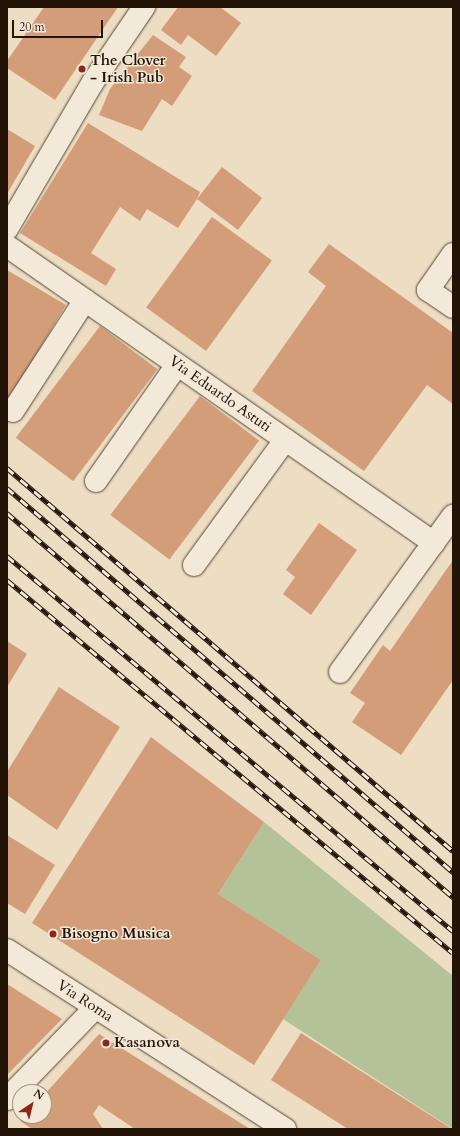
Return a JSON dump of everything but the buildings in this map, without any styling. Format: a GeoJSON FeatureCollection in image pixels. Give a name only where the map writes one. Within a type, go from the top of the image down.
{"type":"FeatureCollection","features":[{"type":"Feature","properties":{"kind":"street"},"geometry":{"type":"LineString","coordinates":[[7,229],[93,82],[144,7]]}},
{"type":"Feature","properties":{"kind":"street","name":"Via Eduardo Astuti"},"geometry":{"type":"LineString","coordinates":[[7,246],[434,543]]}},
{"type":"Feature","properties":{"kind":"street"},"geometry":{"type":"LineString","coordinates":[[453,254],[428,290],[453,307]]}},
{"type":"Feature","properties":{"kind":"street"},"geometry":{"type":"LineString","coordinates":[[13,411],[85,300]]}},
{"type":"Feature","properties":{"kind":"street"},"geometry":{"type":"LineString","coordinates":[[96,481],[177,365]]}},
{"type":"Feature","properties":{"kind":"street"},"geometry":{"type":"LineString","coordinates":[[194,564],[286,440]]}},
{"type":"Feature","properties":{"kind":"street"},"geometry":{"type":"LineString","coordinates":[[340,672],[453,516]]}},
{"type":"Feature","properties":{"kind":"street","name":"Via Roma"},"geometry":{"type":"LineString","coordinates":[[7,950],[272,1126]]}},
{"type":"Feature","properties":{"kind":"street"},"geometry":{"type":"LineString","coordinates":[[7,1099],[95,1008]]}},
{"type":"Feature","properties":{"kind":"green space"},"geometry":{"type":"Polygon","coordinates":[[[264,822],[453,976],[453,1129],[283,1019],[321,960],[218,894],[264,822]]]}},
{"type":"Feature","properties":{"kind":"railway"},"geometry":{"type":"LineString","coordinates":[[7,468],[453,851]]}},
{"type":"Feature","properties":{"kind":"railway"},"geometry":{"type":"LineString","coordinates":[[7,488],[453,872]]}},
{"type":"Feature","properties":{"kind":"railway"},"geometry":{"type":"LineString","coordinates":[[7,513],[453,897]]}},
{"type":"Feature","properties":{"kind":"railway"},"geometry":{"type":"LineString","coordinates":[[7,556],[453,931]]}},
{"type":"Feature","properties":{"kind":"railway"},"geometry":{"type":"LineString","coordinates":[[7,580],[453,953]]}},
{"type":"Feature","properties":{"kind":"place","name":"The Clover - Irish Pub"},"geometry":{"type":"Point","coordinates":[82,69]}},
{"type":"Feature","properties":{"kind":"place","name":"Bisogno Musica"},"geometry":{"type":"Point","coordinates":[53,934]}},
{"type":"Feature","properties":{"kind":"place","name":"Kasanova"},"geometry":{"type":"Point","coordinates":[106,1043]}}]}
